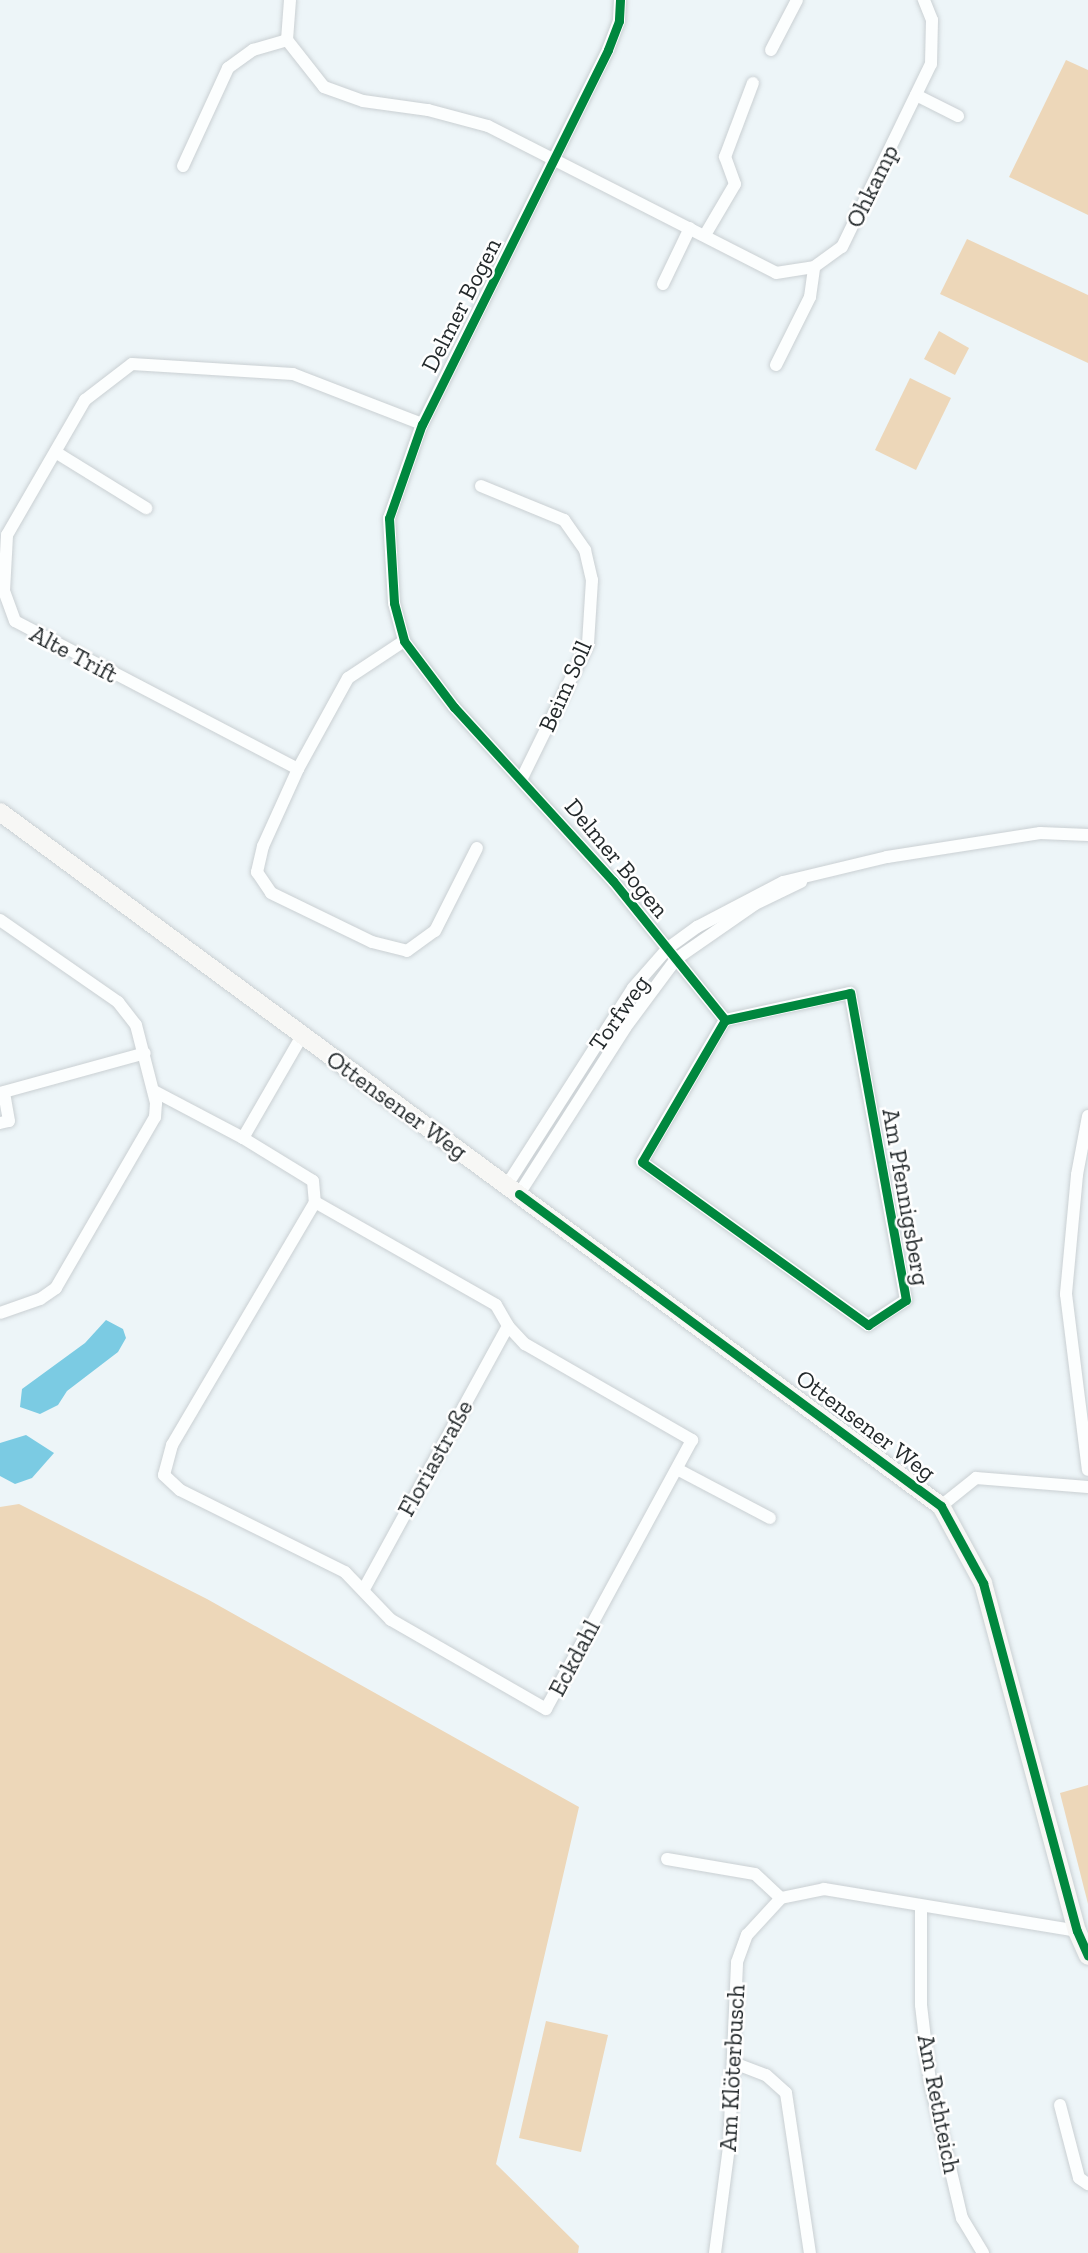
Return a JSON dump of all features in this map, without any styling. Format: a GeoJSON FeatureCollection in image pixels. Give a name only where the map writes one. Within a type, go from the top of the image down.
{"type":"FeatureCollection","features":[{"type":"Feature","properties":{"kind":"street"},"geometry":{"type":"LineString","coordinates":[[183,166],[228,68],[253,50],[287,40],[290,0]]}},
{"type":"Feature","properties":{"kind":"street","name":"Delmer Bogen"},"geometry":{"type":"LineString","coordinates":[[620,0],[618,21],[608,51],[422,424],[389,518],[394,603],[404,640],[454,708],[522,778],[672,953]]}},
{"type":"Feature","properties":{"kind":"street"},"geometry":{"type":"LineString","coordinates":[[771,50],[797,0]]}},
{"type":"Feature","properties":{"kind":"street","name":"Ohkamp"},"geometry":{"type":"LineString","coordinates":[[287,40],[324,87],[363,102],[428,110],[488,126],[556,158],[776,273],[814,267],[842,247],[931,64],[932,20],[924,0]]}},
{"type":"Feature","properties":{"kind":"street"},"geometry":{"type":"LineString","coordinates":[[705,235],[735,184],[724,157],[753,83]]}},
{"type":"Feature","properties":{"kind":"street"},"geometry":{"type":"LineString","coordinates":[[916,94],[958,116]]}},
{"type":"Feature","properties":{"kind":"street"},"geometry":{"type":"LineString","coordinates":[[663,285],[690,228]]}},
{"type":"Feature","properties":{"kind":"street"},"geometry":{"type":"LineString","coordinates":[[776,365],[810,297],[814,267]]}},
{"type":"Feature","properties":{"kind":"street","name":"Alte Trift"},"geometry":{"type":"LineString","coordinates":[[298,769],[15,621],[4,591],[7,535],[57,453],[85,400],[132,364],[293,374],[422,424]]}},
{"type":"Feature","properties":{"kind":"street"},"geometry":{"type":"LineString","coordinates":[[57,453],[146,508]]}},
{"type":"Feature","properties":{"kind":"street","name":"Beim Soll"},"geometry":{"type":"LineString","coordinates":[[481,486],[564,520],[585,550],[592,580],[588,644],[522,778]]}},
{"type":"Feature","properties":{"kind":"street"},"geometry":{"type":"LineString","coordinates":[[404,640],[348,678],[298,769],[263,846],[257,872],[271,892],[372,942],[407,951],[435,931],[477,848]]}},
{"type":"Feature","properties":{"kind":"street","name":"Ottensener Weg"},"geometry":{"type":"LineString","coordinates":[[0,812],[941,1506],[984,1583],[1077,1931],[1088,1956]]}},
{"type":"Feature","properties":{"kind":"street","name":"Torfweg"},"geometry":{"type":"LineString","coordinates":[[513,1190],[633,988],[672,953],[755,904],[816,875],[887,857],[1040,833],[1088,835]]}},
{"type":"Feature","properties":{"kind":"street"},"geometry":{"type":"LineString","coordinates":[[0,920],[118,1002],[136,1026],[145,1053],[154,1091],[155,1117],[56,1287],[40,1299],[0,1313]]}},
{"type":"Feature","properties":{"kind":"street"},"geometry":{"type":"LineString","coordinates":[[672,953],[725,1020]]}},
{"type":"Feature","properties":{"kind":"street","name":"Am Pfennigsberg"},"geometry":{"type":"LineString","coordinates":[[850,993],[906,1300],[867,1325],[642,1162],[725,1020],[850,993]]}},
{"type":"Feature","properties":{"kind":"street"},"geometry":{"type":"LineString","coordinates":[[243,1138],[302,1036]]}},
{"type":"Feature","properties":{"kind":"street"},"geometry":{"type":"LineString","coordinates":[[0,1123],[9,1121],[2,1093],[145,1053]]}},
{"type":"Feature","properties":{"kind":"street"},"geometry":{"type":"LineString","coordinates":[[154,1091],[243,1138],[313,1181],[315,1202]]}},
{"type":"Feature","properties":{"kind":"street"},"geometry":{"type":"LineString","coordinates":[[1088,1116],[1083,1174],[1066,1294],[1088,1470]]}},
{"type":"Feature","properties":{"kind":"street","name":"Eckdahl"},"geometry":{"type":"LineString","coordinates":[[315,1202],[496,1305],[508,1326],[525,1344],[692,1440],[546,1709],[391,1620],[345,1572],[180,1490],[164,1475],[172,1445],[315,1202]]}},
{"type":"Feature","properties":{"kind":"street","name":"Floriastraße"},"geometry":{"type":"LineString","coordinates":[[364,1589],[508,1326]]}},
{"type":"Feature","properties":{"kind":"street"},"geometry":{"type":"LineString","coordinates":[[677,1469],[770,1518]]}},
{"type":"Feature","properties":{"kind":"street"},"geometry":{"type":"LineString","coordinates":[[941,1506],[976,1478],[1088,1487]]}},
{"type":"Feature","properties":{"kind":"street"},"geometry":{"type":"LineString","coordinates":[[667,1859],[755,1874],[781,1898],[824,1889],[1077,1931]]}},
{"type":"Feature","properties":{"kind":"street","name":"Am Klöterbusch"},"geometry":{"type":"LineString","coordinates":[[715,2253],[734,2063],[737,1962],[747,1935],[781,1898]]}},
{"type":"Feature","properties":{"kind":"street","name":"Am Rethteich"},"geometry":{"type":"LineString","coordinates":[[921,1906],[921,2005],[930,2082],[962,2218],[982,2253]]}},
{"type":"Feature","properties":{"kind":"street"},"geometry":{"type":"LineString","coordinates":[[734,2063],[766,2075],[786,2093],[810,2253]]}},
{"type":"Feature","properties":{"kind":"street"},"geometry":{"type":"LineString","coordinates":[[1060,2105],[1079,2178],[1088,2184]]}},
{"type":"Feature","properties":{"kind":"shaded area"},"geometry":{"type":"Polygon","coordinates":[[[1066,60],[1088,70],[1088,215],[1009,177],[1066,60]]]}},
{"type":"Feature","properties":{"kind":"shaded area"},"geometry":{"type":"Polygon","coordinates":[[[967,239],[1088,295],[1088,363],[940,294],[967,239]]]}},
{"type":"Feature","properties":{"kind":"shaded area"},"geometry":{"type":"Polygon","coordinates":[[[939,331],[969,348],[955,375],[924,359],[939,331]]]}},
{"type":"Feature","properties":{"kind":"shaded area"},"geometry":{"type":"Polygon","coordinates":[[[910,378],[951,398],[916,470],[875,450],[910,378]]]}},
{"type":"Feature","properties":{"kind":"shaded area"},"geometry":{"type":"Polygon","coordinates":[[[19,1504],[207,1599],[579,1807],[496,2164],[579,2246],[578,2253],[0,2253],[0,1507],[19,1504]]]}},
{"type":"Feature","properties":{"kind":"shaded area"},"geometry":{"type":"Polygon","coordinates":[[[1088,1785],[1088,1904],[1060,1793],[1088,1785]]]}},
{"type":"Feature","properties":{"kind":"shaded area"},"geometry":{"type":"Polygon","coordinates":[[[546,2021],[608,2035],[581,2152],[519,2138],[546,2021]]]}},
{"type":"Feature","properties":{"kind":"water"},"geometry":{"type":"Polygon","coordinates":[[[106,1320],[123,1329],[126,1338],[118,1352],[67,1391],[58,1405],[40,1414],[20,1407],[22,1389],[85,1343],[106,1320]]]}},
{"type":"Feature","properties":{"kind":"water"},"geometry":{"type":"Polygon","coordinates":[[[26,1435],[54,1453],[32,1478],[15,1484],[0,1476],[0,1443],[26,1435]]]}},
{"type":"Feature","properties":{"kind":"cycle path"},"geometry":{"type":"LineString","coordinates":[[620,0],[619,21],[608,50],[422,424],[389,518],[394,603],[404,641],[454,707],[613,881],[725,1020],[642,1162],[868,1325],[906,1300],[850,993],[725,1020]]}},
{"type":"Feature","properties":{"kind":"cycle path"},"geometry":{"type":"LineString","coordinates":[[519,1194],[941,1506],[983,1583],[1077,1931],[1088,1956]]}}]}
